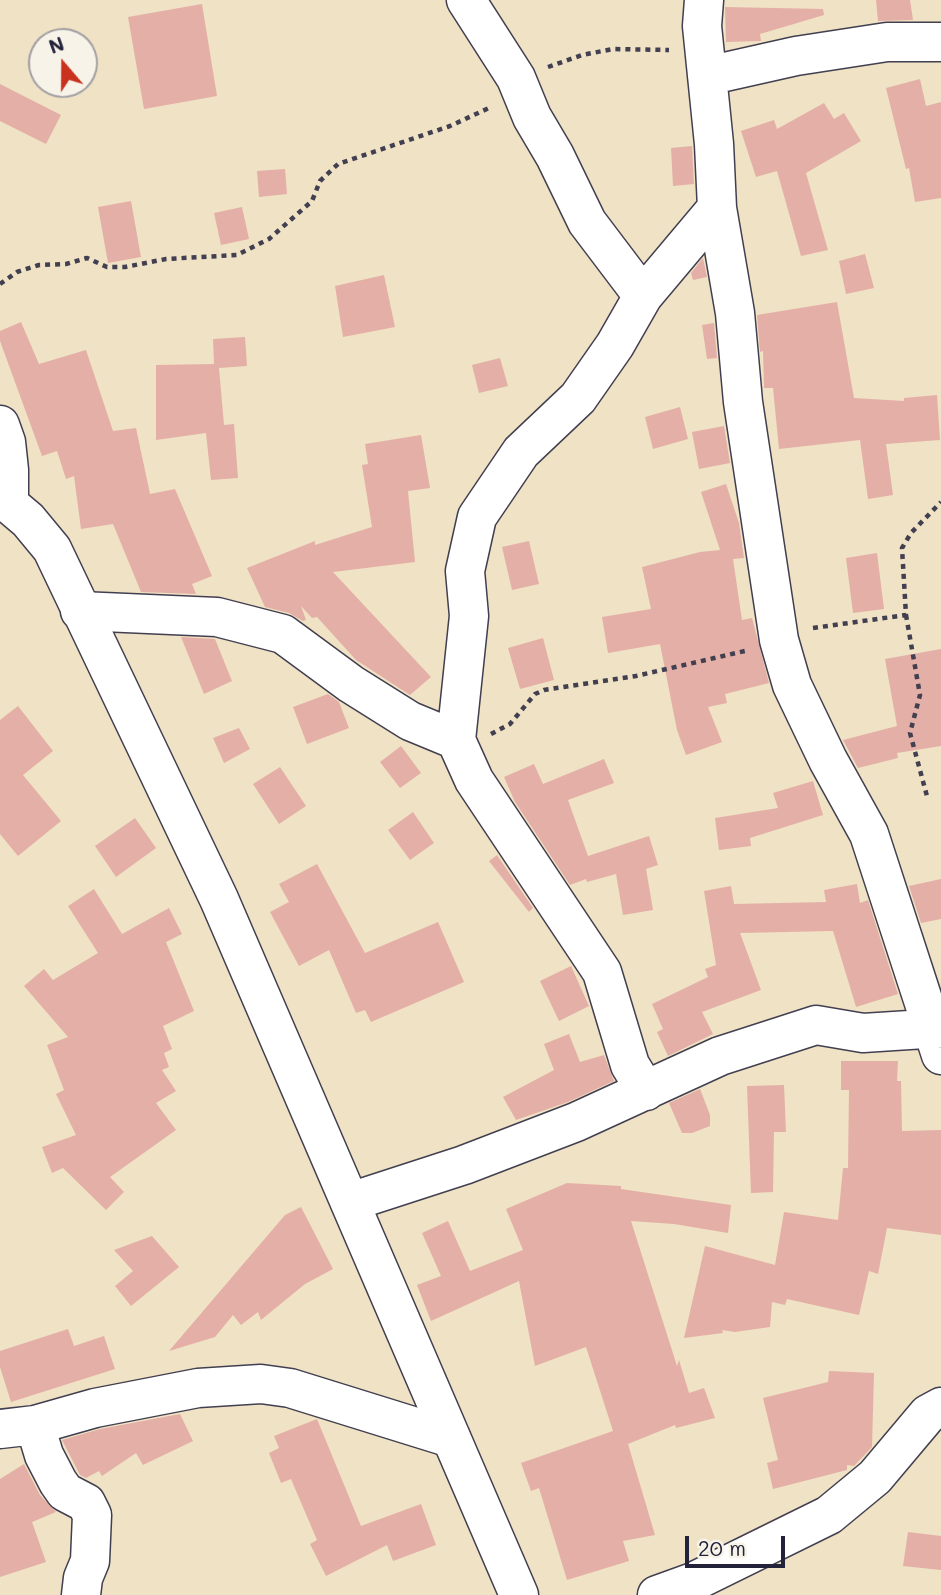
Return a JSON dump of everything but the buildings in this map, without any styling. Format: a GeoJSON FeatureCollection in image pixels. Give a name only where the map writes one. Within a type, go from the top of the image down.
{"type":"FeatureCollection","features":[{"type":"Feature","properties":{"kind":"street"},"geometry":{"type":"LineString","coordinates":[[466,0],[516,78],[532,117],[555,156],[587,222],[643,296]]}},
{"type":"Feature","properties":{"kind":"street"},"geometry":{"type":"LineString","coordinates":[[350,1202],[464,1165],[576,1122],[720,1056],[816,1025],[863,1033],[938,1037],[869,834],[828,760],[792,685],[779,640],[743,402],[735,313],[717,208],[702,26],[704,0]]}},
{"type":"Feature","properties":{"kind":"street"},"geometry":{"type":"LineString","coordinates":[[706,65],[796,56],[887,42],[941,42]]}},
{"type":"Feature","properties":{"kind":"street"},"geometry":{"type":"LineString","coordinates":[[646,1091],[630,1065],[602,972],[474,780],[456,740],[470,617],[465,571],[477,517],[521,452],[578,398],[615,345],[643,296],[717,208]]}},
{"type":"Feature","properties":{"kind":"street"},"geometry":{"type":"LineString","coordinates":[[0,425],[6,442],[9,470],[4,503],[28,520],[52,548],[219,899],[519,1595]]}},
{"type":"Feature","properties":{"kind":"street"},"geometry":{"type":"LineString","coordinates":[[80,611],[217,617],[283,634],[351,684],[410,721],[456,740]]}},
{"type":"Feature","properties":{"kind":"street"},"geometry":{"type":"LineString","coordinates":[[81,1595],[83,1578],[90,1561],[92,1515],[86,1503],[65,1492],[44,1455],[18,1427],[95,1408],[198,1388],[261,1384],[290,1388],[452,1438]]}},
{"type":"Feature","properties":{"kind":"street"},"geometry":{"type":"LineString","coordinates":[[657,1595],[694,1582],[829,1515],[876,1478],[928,1414],[941,1407]]}},
{"type":"Feature","properties":{"kind":"path"},"geometry":{"type":"LineString","coordinates":[[0,284],[16,272],[39,265],[66,264],[87,258],[107,267],[125,267],[166,259],[237,255],[269,239],[313,201],[320,181],[338,164],[450,126],[501,103],[516,78],[582,55],[613,49],[639,48],[706,65]]}},
{"type":"Feature","properties":{"kind":"path"},"geometry":{"type":"LineString","coordinates":[[928,800],[910,733],[920,695],[906,615],[902,548],[911,533],[941,502]]}},
{"type":"Feature","properties":{"kind":"path"},"geometry":{"type":"LineString","coordinates":[[456,740],[491,734],[510,724],[535,694],[544,690],[636,676],[745,651],[806,629],[906,615]]}}]}
